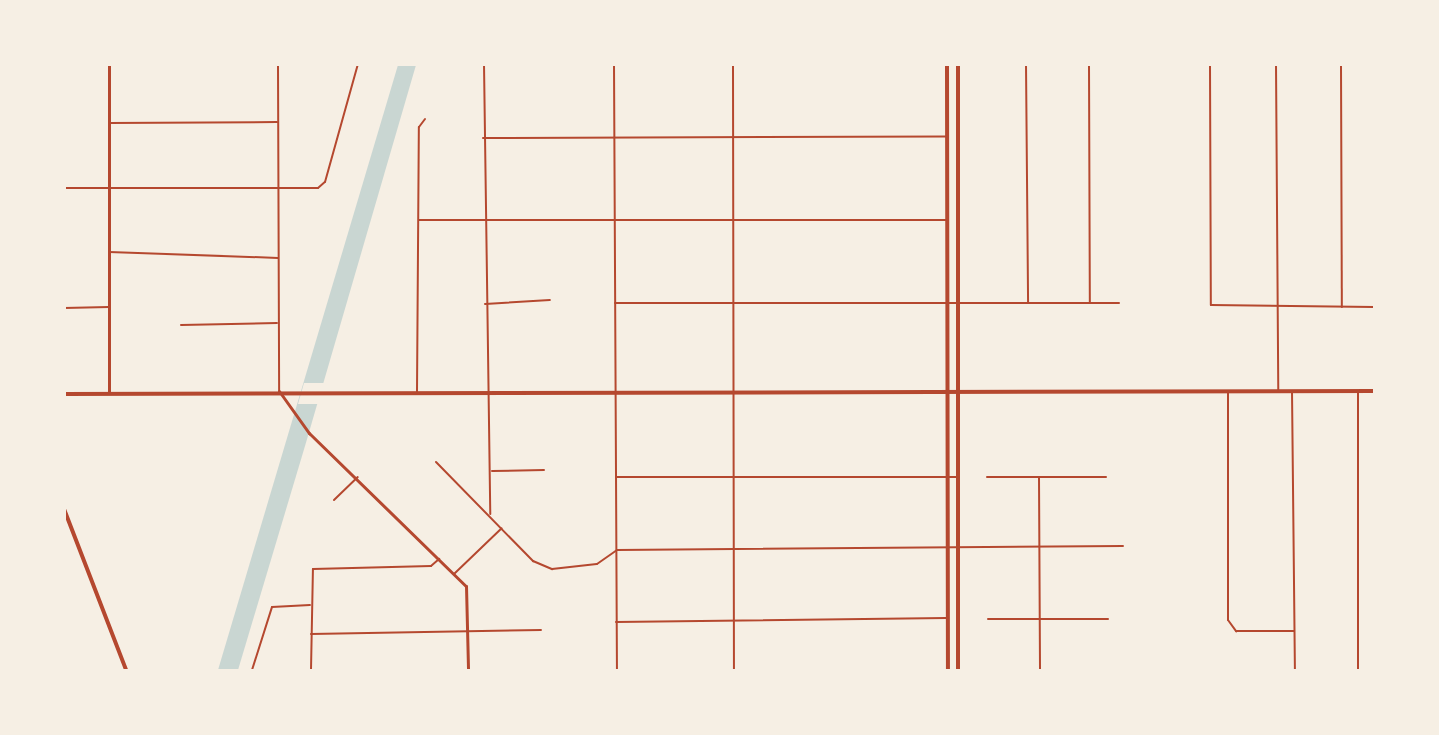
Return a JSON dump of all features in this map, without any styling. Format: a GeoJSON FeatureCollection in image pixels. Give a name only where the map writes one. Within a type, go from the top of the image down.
{"type":"FeatureCollection","features":[{"type":"Feature","properties":{"kind":"main road"},"geometry":{"type":"LineString","coordinates":[[947,64],[948,670]]}},
{"type":"Feature","properties":{"kind":"main road"},"geometry":{"type":"LineString","coordinates":[[958,64],[958,670]]}},
{"type":"Feature","properties":{"kind":"main road"},"geometry":{"type":"LineString","coordinates":[[64,394],[279,391],[1374,391]]}},
{"type":"Feature","properties":{"kind":"main road"},"geometry":{"type":"LineString","coordinates":[[64,509],[126,670]]}},
{"type":"Feature","properties":{"kind":"street"},"geometry":{"type":"LineString","coordinates":[[109,64],[110,393]]}},
{"type":"Feature","properties":{"kind":"street"},"geometry":{"type":"LineString","coordinates":[[278,64],[279,391],[294,417],[309,433],[358,477],[466,586],[468,670]]}},
{"type":"Feature","properties":{"kind":"street"},"geometry":{"type":"LineString","coordinates":[[64,188],[318,188],[325,182],[358,64]]}},
{"type":"Feature","properties":{"kind":"street"},"geometry":{"type":"LineString","coordinates":[[483,64],[483,219],[487,392],[492,471],[490,515]]}},
{"type":"Feature","properties":{"kind":"street"},"geometry":{"type":"LineString","coordinates":[[614,64],[617,670]]}},
{"type":"Feature","properties":{"kind":"street"},"geometry":{"type":"LineString","coordinates":[[733,64],[734,670]]}},
{"type":"Feature","properties":{"kind":"street"},"geometry":{"type":"LineString","coordinates":[[1026,64],[1028,303]]}},
{"type":"Feature","properties":{"kind":"street"},"geometry":{"type":"LineString","coordinates":[[1089,64],[1090,303]]}},
{"type":"Feature","properties":{"kind":"street"},"geometry":{"type":"LineString","coordinates":[[1210,64],[1211,305],[1374,307]]}},
{"type":"Feature","properties":{"kind":"street"},"geometry":{"type":"LineString","coordinates":[[1276,64],[1278,391]]}},
{"type":"Feature","properties":{"kind":"street"},"geometry":{"type":"LineString","coordinates":[[1341,64],[1342,307]]}},
{"type":"Feature","properties":{"kind":"street"},"geometry":{"type":"LineString","coordinates":[[417,392],[419,127],[425,119]]}},
{"type":"Feature","properties":{"kind":"street"},"geometry":{"type":"LineString","coordinates":[[109,123],[278,122]]}},
{"type":"Feature","properties":{"kind":"street"},"geometry":{"type":"LineString","coordinates":[[483,138],[947,136]]}},
{"type":"Feature","properties":{"kind":"street"},"geometry":{"type":"LineString","coordinates":[[419,220],[733,218],[947,220]]}},
{"type":"Feature","properties":{"kind":"street"},"geometry":{"type":"LineString","coordinates":[[109,252],[278,258]]}},
{"type":"Feature","properties":{"kind":"street"},"geometry":{"type":"LineString","coordinates":[[485,304],[550,300]]}},
{"type":"Feature","properties":{"kind":"street"},"geometry":{"type":"LineString","coordinates":[[615,303],[1119,303]]}},
{"type":"Feature","properties":{"kind":"street"},"geometry":{"type":"LineString","coordinates":[[64,308],[109,307]]}},
{"type":"Feature","properties":{"kind":"street"},"geometry":{"type":"LineString","coordinates":[[180,325],[278,323]]}},
{"type":"Feature","properties":{"kind":"street"},"geometry":{"type":"LineString","coordinates":[[1228,391],[1230,628],[1294,631]]}},
{"type":"Feature","properties":{"kind":"street"},"geometry":{"type":"LineString","coordinates":[[1292,391],[1294,670]]}},
{"type":"Feature","properties":{"kind":"street"},"geometry":{"type":"LineString","coordinates":[[1358,391],[1358,670]]}},
{"type":"Feature","properties":{"kind":"street"},"geometry":{"type":"LineString","coordinates":[[436,462],[533,561],[552,569],[597,564],[617,550],[1123,546]]}},
{"type":"Feature","properties":{"kind":"street"},"geometry":{"type":"LineString","coordinates":[[492,471],[544,470]]}},
{"type":"Feature","properties":{"kind":"street"},"geometry":{"type":"LineString","coordinates":[[333,500],[358,477]]}},
{"type":"Feature","properties":{"kind":"street"},"geometry":{"type":"LineString","coordinates":[[616,477],[958,477]]}},
{"type":"Feature","properties":{"kind":"street"},"geometry":{"type":"LineString","coordinates":[[987,477],[1106,477]]}},
{"type":"Feature","properties":{"kind":"street"},"geometry":{"type":"LineString","coordinates":[[1039,477],[1040,670]]}},
{"type":"Feature","properties":{"kind":"street"},"geometry":{"type":"LineString","coordinates":[[454,574],[502,528]]}},
{"type":"Feature","properties":{"kind":"street"},"geometry":{"type":"LineString","coordinates":[[311,670],[311,605],[314,569],[431,566],[439,559]]}},
{"type":"Feature","properties":{"kind":"street"},"geometry":{"type":"LineString","coordinates":[[252,670],[272,607],[311,605]]}},
{"type":"Feature","properties":{"kind":"street"},"geometry":{"type":"LineString","coordinates":[[616,622],[948,618]]}},
{"type":"Feature","properties":{"kind":"street"},"geometry":{"type":"LineString","coordinates":[[988,619],[1108,619]]}},
{"type":"Feature","properties":{"kind":"street"},"geometry":{"type":"LineString","coordinates":[[311,634],[542,630]]}},
{"type":"Feature","properties":{"kind":"shaded area"},"geometry":{"type":"Polygon","coordinates":[[[398,65],[416,65],[305,446],[238,670],[218,670],[398,65]]]}},
{"type":"Feature","properties":{"kind":"pier"},"geometry":{"type":"Polygon","coordinates":[[[304,383],[325,383],[318,404],[298,404],[304,383]]]}}]}
